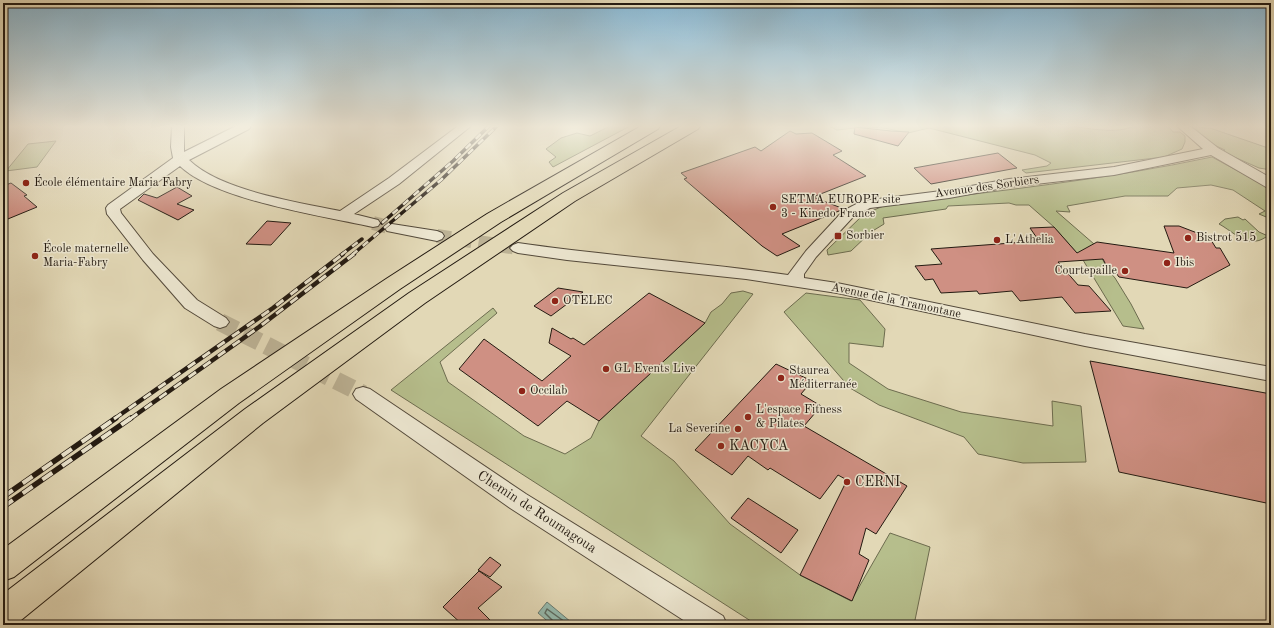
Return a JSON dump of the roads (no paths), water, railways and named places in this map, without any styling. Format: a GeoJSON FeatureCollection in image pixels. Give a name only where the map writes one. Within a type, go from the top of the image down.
{"type":"FeatureCollection","features":[{"type":"Feature","properties":{"kind":"highway"},"geometry":{"type":"LineString","coordinates":[[3,567],[230,396],[386,289],[500,215],[602,155]]}},
{"type":"Feature","properties":{"kind":"highway"},"geometry":{"type":"LineString","coordinates":[[3,614],[254,416],[417,298],[568,197],[641,155]]}},
{"type":"Feature","properties":{"kind":"street"},"geometry":{"type":"LineString","coordinates":[[179,155],[180,159],[189,168],[199,175],[238,191],[261,198],[373,222]]}},
{"type":"Feature","properties":{"kind":"street"},"geometry":{"type":"LineString","coordinates":[[187,155],[113,208],[114,214],[148,257],[191,304],[220,322]]}},
{"type":"Feature","properties":{"kind":"street"},"geometry":{"type":"LineString","coordinates":[[344,215],[394,181],[427,155]]}},
{"type":"Feature","properties":{"kind":"street","name":"Avenue des Sorbiers"},"geometry":{"type":"LineString","coordinates":[[795,282],[796,274],[811,254],[848,214],[867,204],[949,194],[1009,183],[1114,171],[1192,155]]}},
{"type":"Feature","properties":{"kind":"street"},"geometry":{"type":"LineString","coordinates":[[1221,155],[1268,180]]}},
{"type":"Feature","properties":{"kind":"street"},"geometry":{"type":"LineString","coordinates":[[392,228],[437,236]]}},
{"type":"Feature","properties":{"kind":"street","name":"Avenue de la Tramontane"},"geometry":{"type":"LineString","coordinates":[[518,248],[567,255],[746,274],[837,288],[1085,340],[1271,374]]}},
{"type":"Feature","properties":{"kind":"street","name":"Chemin de Roumagoua"},"geometry":{"type":"LineString","coordinates":[[363,394],[518,501],[714,625]]}},
{"type":"Feature","properties":{"kind":"water"},"geometry":{"type":"Polygon","coordinates":[[[547,602],[571,622],[568,625],[552,625],[538,613],[547,602]]]}},
{"type":"Feature","properties":{"kind":"tunnel"},"geometry":{"type":"LineString","coordinates":[[373,223],[392,228]]}},
{"type":"Feature","properties":{"kind":"tunnel"},"geometry":{"type":"LineString","coordinates":[[437,236],[518,248]]}},
{"type":"Feature","properties":{"kind":"tunnel"},"geometry":{"type":"LineString","coordinates":[[220,322],[363,394]]}},
{"type":"Feature","properties":{"kind":"railway"},"geometry":{"type":"LineString","coordinates":[[382,223],[459,155]]}},
{"type":"Feature","properties":{"kind":"railway"},"geometry":{"type":"LineString","coordinates":[[352,255],[441,180],[467,155]]}},
{"type":"Feature","properties":{"kind":"railway"},"geometry":{"type":"LineString","coordinates":[[341,255],[362,239]]}},
{"type":"Feature","properties":{"kind":"railway"},"geometry":{"type":"LineString","coordinates":[[114,419],[273,308],[343,254]]}},
{"type":"Feature","properties":{"kind":"railway"},"geometry":{"type":"LineString","coordinates":[[130,419],[259,327],[354,254]]}},
{"type":"Feature","properties":{"kind":"railway"},"geometry":{"type":"LineString","coordinates":[[3,497],[116,418]]}},
{"type":"Feature","properties":{"kind":"railway"},"geometry":{"type":"LineString","coordinates":[[3,507],[131,418]]}},
{"type":"Feature","properties":{"kind":"place","name":"École élémentaire Maria Fabry"},"geometry":{"type":"Point","coordinates":[26,183]}},
{"type":"Feature","properties":{"kind":"place","name":"SETMA EUROPE site 3 - Kinedo France"},"geometry":{"type":"Point","coordinates":[773,207]}},
{"type":"Feature","properties":{"kind":"place","name":"Sorbier"},"geometry":{"type":"Point","coordinates":[838,236]}},
{"type":"Feature","properties":{"kind":"place","name":"Bistrot 515"},"geometry":{"type":"Point","coordinates":[1188,238]}},
{"type":"Feature","properties":{"kind":"place","name":"L'Athelia"},"geometry":{"type":"Point","coordinates":[997,240]}},
{"type":"Feature","properties":{"kind":"place","name":"École maternelle Maria-Fabry"},"geometry":{"type":"Point","coordinates":[35,256]}},
{"type":"Feature","properties":{"kind":"place","name":"Ibis"},"geometry":{"type":"Point","coordinates":[1167,263]}},
{"type":"Feature","properties":{"kind":"place","name":"Courtepaille"},"geometry":{"type":"Point","coordinates":[1125,271]}},
{"type":"Feature","properties":{"kind":"place","name":"OTELEC"},"geometry":{"type":"Point","coordinates":[555,301]}},
{"type":"Feature","properties":{"kind":"place","name":"GL Events Live"},"geometry":{"type":"Point","coordinates":[606,369]}},
{"type":"Feature","properties":{"kind":"place","name":"Staurea Méditerranée"},"geometry":{"type":"Point","coordinates":[781,378]}},
{"type":"Feature","properties":{"kind":"place","name":"Occilab"},"geometry":{"type":"Point","coordinates":[522,391]}},
{"type":"Feature","properties":{"kind":"place","name":"L'espace Fitness & Pilates"},"geometry":{"type":"Point","coordinates":[748,417]}},
{"type":"Feature","properties":{"kind":"place","name":"La Severine"},"geometry":{"type":"Point","coordinates":[738,429]}},
{"type":"Feature","properties":{"kind":"place","name":"KACYCA"},"geometry":{"type":"Point","coordinates":[721,446]}},
{"type":"Feature","properties":{"kind":"place","name":"CERNI"},"geometry":{"type":"Point","coordinates":[847,482]}}]}
